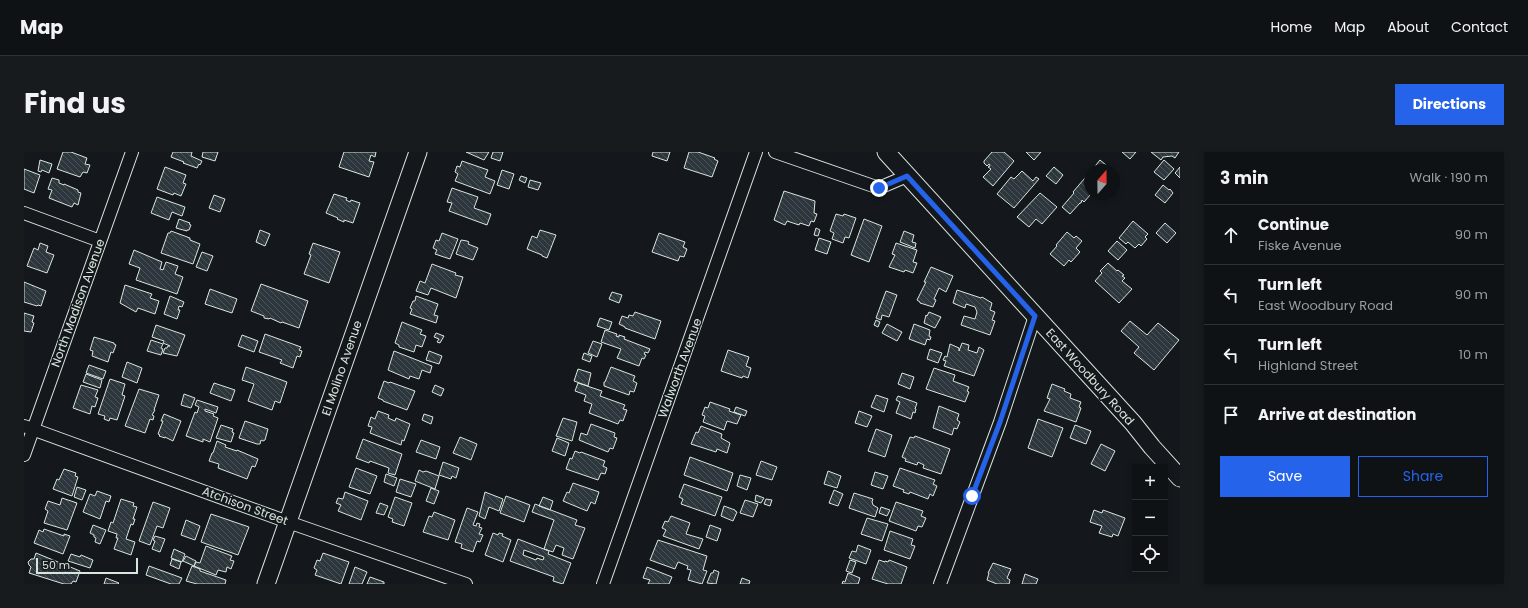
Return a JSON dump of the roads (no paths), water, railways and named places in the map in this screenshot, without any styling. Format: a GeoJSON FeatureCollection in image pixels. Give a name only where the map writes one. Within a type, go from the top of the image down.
{"type":"FeatureCollection","features":[{"type":"Feature","properties":{"kind":"street","name":"North Madison Avenue"},"geometry":{"type":"LineString","coordinates":[[24,455],[29,428],[132,152]]}},
{"type":"Feature","properties":{"kind":"street","name":"El Molino Avenue"},"geometry":{"type":"LineString","coordinates":[[266,584],[418,152]]}},
{"type":"Feature","properties":{"kind":"street","name":"Walworth Avenue"},"geometry":{"type":"LineString","coordinates":[[603,584],[756,152]]}},
{"type":"Feature","properties":{"kind":"street"},"geometry":{"type":"LineString","coordinates":[[775,152],[879,188],[907,176]]}},
{"type":"Feature","properties":{"kind":"street","name":"East Woodbury Road"},"geometry":{"type":"LineString","coordinates":[[886,152],[1180,478]]}},
{"type":"Feature","properties":{"kind":"street"},"geometry":{"type":"LineString","coordinates":[[24,213],[100,241]]}},
{"type":"Feature","properties":{"kind":"street"},"geometry":{"type":"LineString","coordinates":[[940,584],[1000,422],[1035,316]]}},
{"type":"Feature","properties":{"kind":"street","name":"Atchison Street"},"geometry":{"type":"LineString","coordinates":[[29,428],[288,522],[466,584]]}}]}
